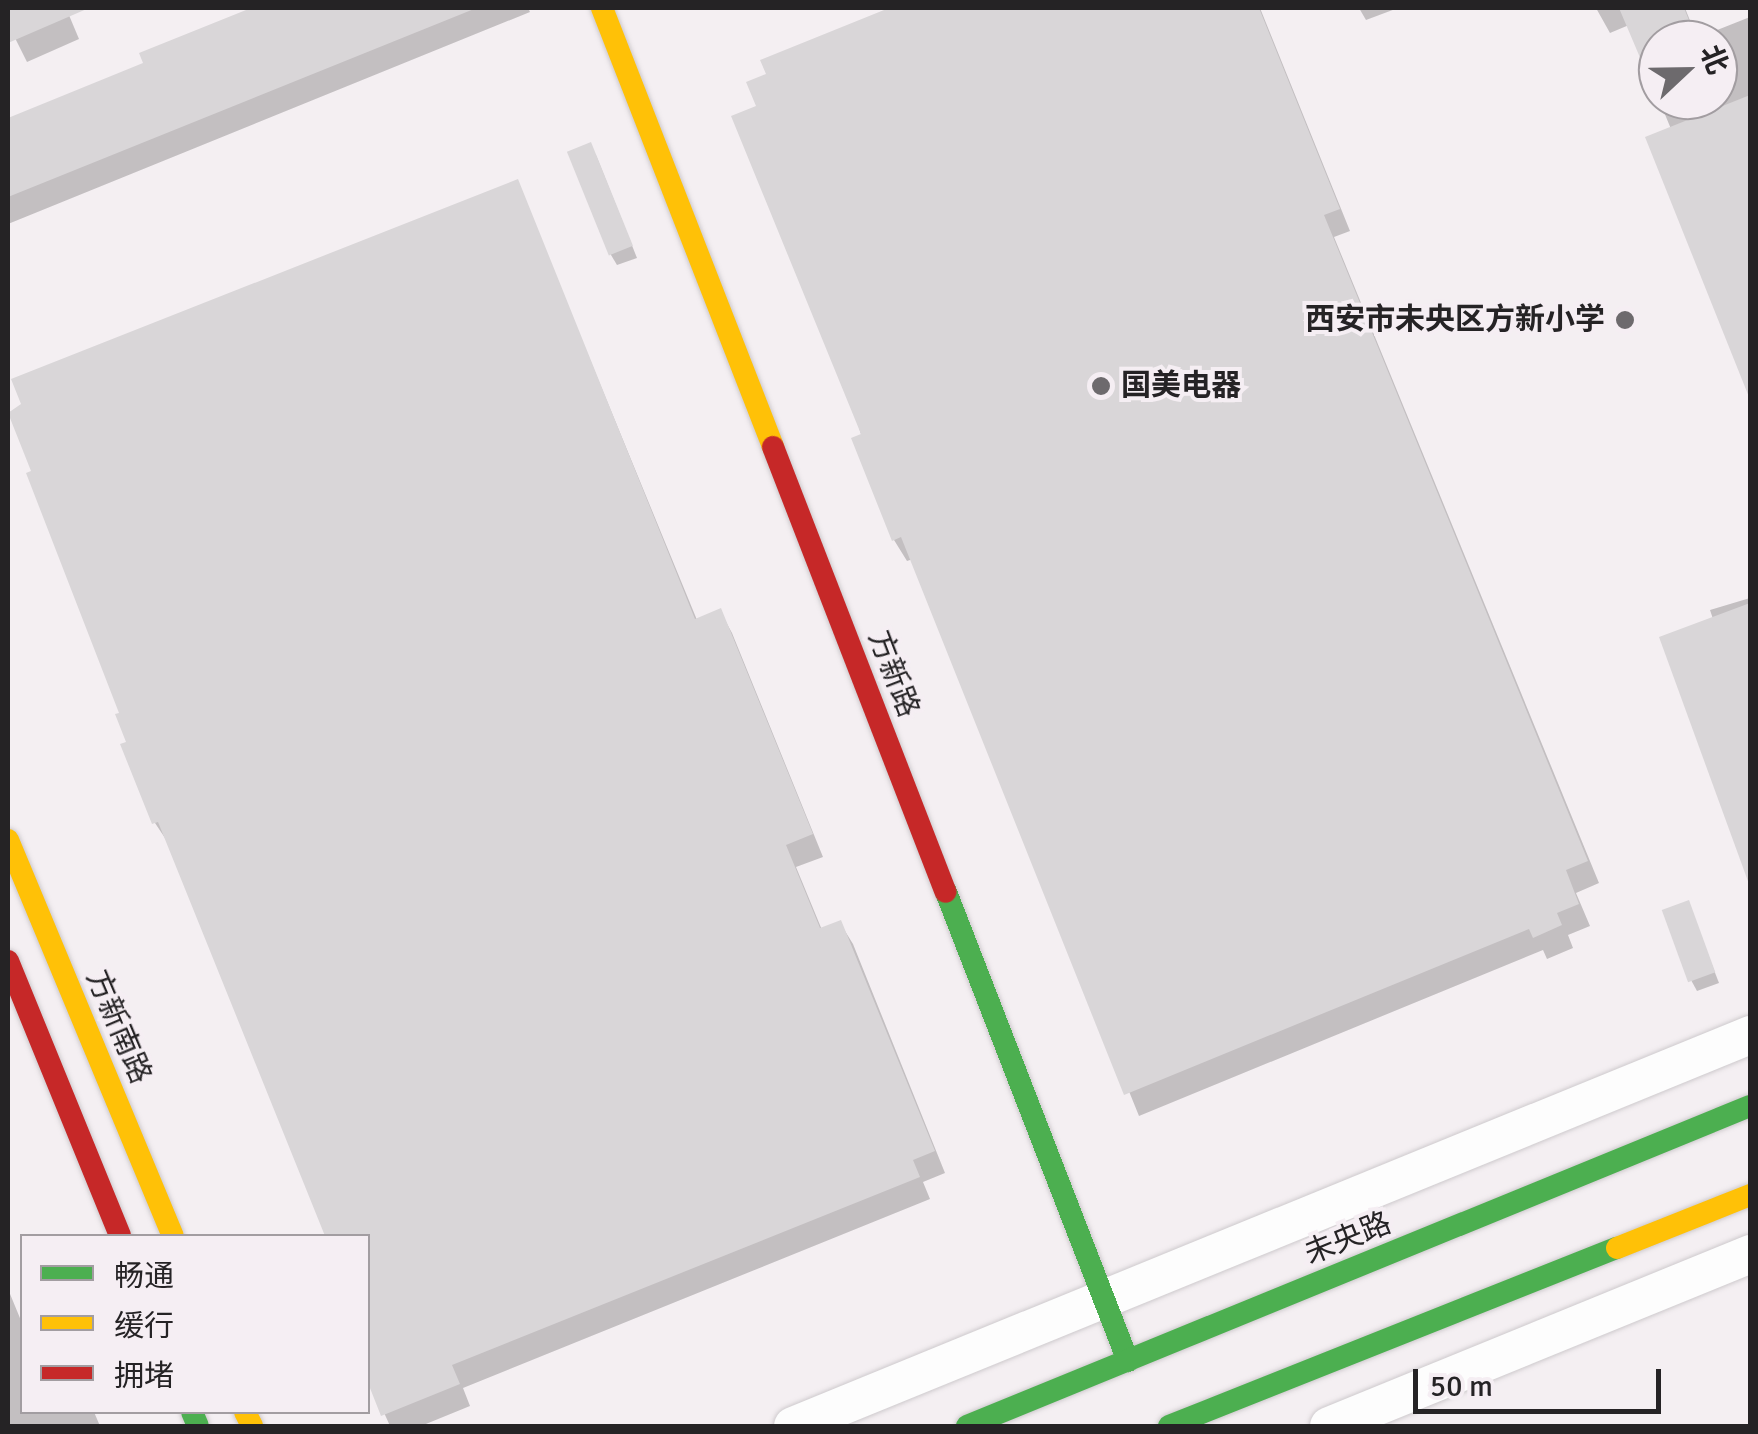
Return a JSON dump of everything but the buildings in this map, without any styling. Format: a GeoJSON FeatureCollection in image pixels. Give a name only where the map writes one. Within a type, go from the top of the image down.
{"type":"FeatureCollection","features":[{"type":"Feature","properties":{"kind":"main road","name":"方新路"},"geometry":{"type":"LineString","coordinates":[[602,8],[1128,1362]]}},
{"type":"Feature","properties":{"kind":"main road","name":"方新南路"},"geometry":{"type":"LineString","coordinates":[[8,840],[172,1234]]}},
{"type":"Feature","properties":{"kind":"main road"},"geometry":{"type":"LineString","coordinates":[[8,961],[119,1234]]}},
{"type":"Feature","properties":{"kind":"main road","name":"未央路"},"geometry":{"type":"LineString","coordinates":[[968,1426],[1750,1106]]}},
{"type":"Feature","properties":{"kind":"main road"},"geometry":{"type":"LineString","coordinates":[[1169,1426],[1750,1195]]}},
{"type":"Feature","properties":{"kind":"street"},"geometry":{"type":"LineString","coordinates":[[793,1426],[1750,1034]]}},
{"type":"Feature","properties":{"kind":"street"},"geometry":{"type":"LineString","coordinates":[[1328,1426],[1750,1254]]}},
{"type":"Feature","properties":{"kind":"traffic: fast"},"geometry":{"type":"LineString","coordinates":[[946,892],[1128,1361]]}},
{"type":"Feature","properties":{"kind":"traffic: fast"},"geometry":{"type":"LineString","coordinates":[[967,1426],[1750,1106]]}},
{"type":"Feature","properties":{"kind":"traffic: fast"},"geometry":{"type":"LineString","coordinates":[[1169,1426],[1617,1248]]}},
{"type":"Feature","properties":{"kind":"traffic: fast"},"geometry":{"type":"LineString","coordinates":[[193,1414],[198,1426]]}},
{"type":"Feature","properties":{"kind":"traffic: slow"},"geometry":{"type":"LineString","coordinates":[[602,8],[773,447]]}},
{"type":"Feature","properties":{"kind":"traffic: slow"},"geometry":{"type":"LineString","coordinates":[[8,840],[172,1234]]}},
{"type":"Feature","properties":{"kind":"traffic: slow"},"geometry":{"type":"LineString","coordinates":[[1617,1248],[1750,1195]]}},
{"type":"Feature","properties":{"kind":"traffic: slow"},"geometry":{"type":"LineString","coordinates":[[246,1414],[252,1426]]}},
{"type":"Feature","properties":{"kind":"traffic: jam"},"geometry":{"type":"LineString","coordinates":[[773,447],[946,892]]}},
{"type":"Feature","properties":{"kind":"traffic: jam"},"geometry":{"type":"LineString","coordinates":[[8,961],[119,1234]]}},
{"type":"Feature","properties":{"kind":"place","name":"西安市未央区方新小学"},"geometry":{"type":"Point","coordinates":[1625,320]}},
{"type":"Feature","properties":{"kind":"place","name":"国美电器"},"geometry":{"type":"Point","coordinates":[1101,386]}}]}
